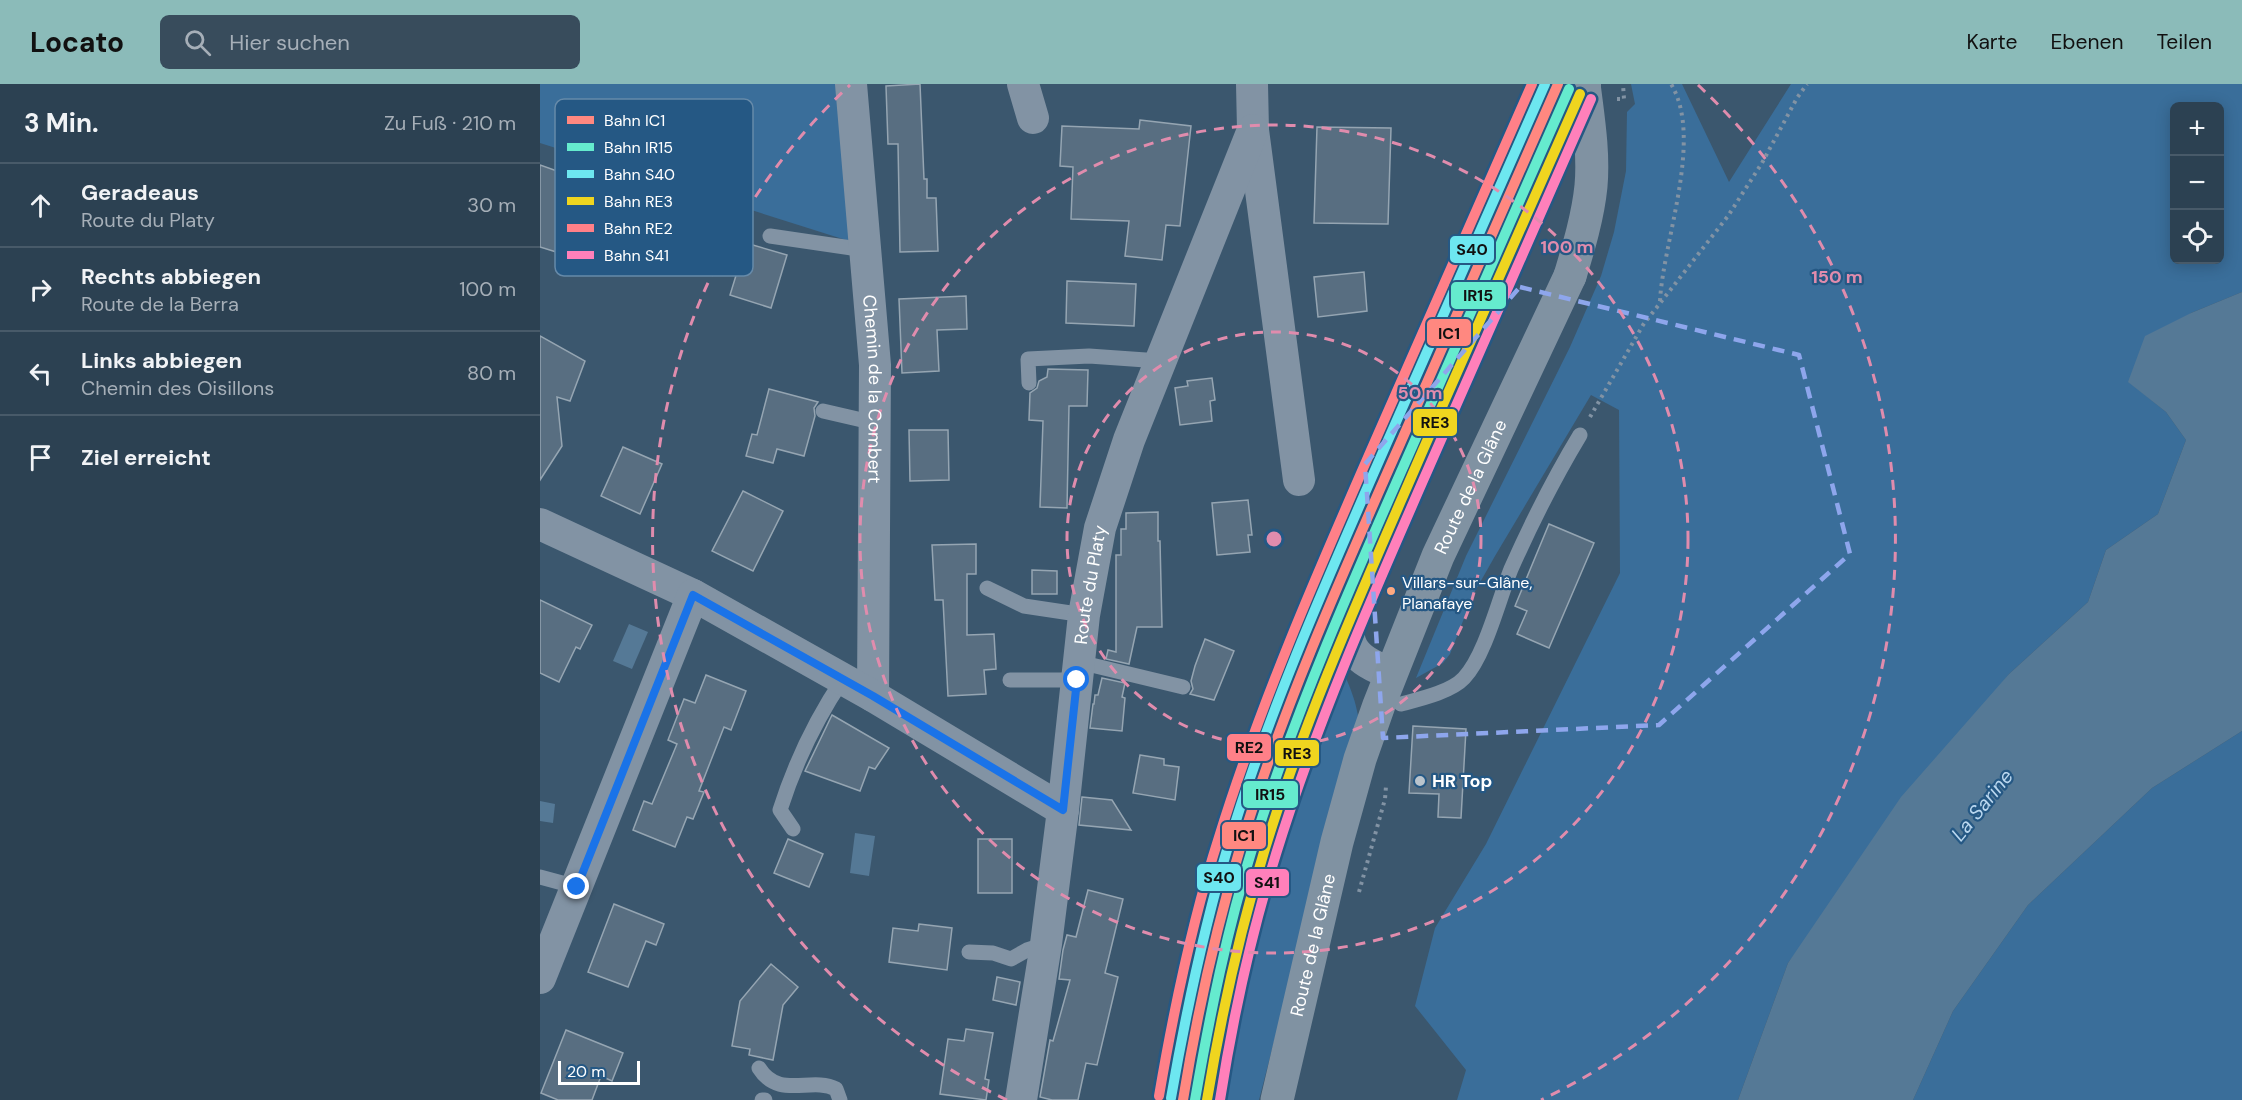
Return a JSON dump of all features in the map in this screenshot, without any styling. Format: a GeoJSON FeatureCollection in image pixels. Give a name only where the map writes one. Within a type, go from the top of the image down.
{"type":"FeatureCollection","features":[{"type":"Feature","properties":{"kind":"main road","name":"Route de la Glâne"},"geometry":{"type":"LineString","coordinates":[[1277,1100],[1337,842],[1360,759],[1391,673],[1438,556],[1570,276],[1586,221],[1591,184],[1590,128],[1584,84]]}},
{"type":"Feature","properties":{"kind":"street","name":"Chemin de la Combert"},"geometry":{"type":"LineString","coordinates":[[851,84],[875,365],[873,696]]}},
{"type":"Feature","properties":{"kind":"street"},"geometry":{"type":"LineString","coordinates":[[1023,84],[1033,118]]}},
{"type":"Feature","properties":{"kind":"street","name":"Route du Platy"},"geometry":{"type":"LineString","coordinates":[[1252,84],[1253,130],[1299,480]]}},
{"type":"Feature","properties":{"kind":"street"},"geometry":{"type":"LineString","coordinates":[[1391,673],[1367,663],[1353,650],[1347,632],[1351,612],[1584,84]]}},
{"type":"Feature","properties":{"kind":"street","name":"Route du Platy"},"geometry":{"type":"LineString","coordinates":[[1021,1100],[1046,944],[1084,615],[1100,528],[1129,440],[1253,130]]}},
{"type":"Feature","properties":{"kind":"street"},"geometry":{"type":"LineString","coordinates":[[540,524],[693,595],[873,696],[1063,810]]}},
{"type":"Feature","properties":{"kind":"street"},"geometry":{"type":"LineString","coordinates":[[540,978],[693,595]]}},
{"type":"Feature","properties":{"kind":"lane"},"geometry":{"type":"LineString","coordinates":[[770,236],[865,250]]}},
{"type":"Feature","properties":{"kind":"lane"},"geometry":{"type":"LineString","coordinates":[[1029,383],[1028,358],[1089,356],[1160,361]]}},
{"type":"Feature","properties":{"kind":"lane"},"geometry":{"type":"LineString","coordinates":[[823,411],[875,423]]}},
{"type":"Feature","properties":{"kind":"lane"},"geometry":{"type":"LineString","coordinates":[[1401,704],[1438,693],[1463,680],[1476,661],[1512,569],[1560,469],[1580,435]]}},
{"type":"Feature","properties":{"kind":"lane"},"geometry":{"type":"LineString","coordinates":[[987,588],[1024,606],[1084,615]]}},
{"type":"Feature","properties":{"kind":"lane"},"geometry":{"type":"LineString","coordinates":[[1010,680],[1078,671],[1183,687]]}},
{"type":"Feature","properties":{"kind":"lane"},"geometry":{"type":"LineString","coordinates":[[793,829],[780,810],[819,715],[843,679]]}},
{"type":"Feature","properties":{"kind":"lane"},"geometry":{"type":"LineString","coordinates":[[540,877],[577,887]]}},
{"type":"Feature","properties":{"kind":"lane"},"geometry":{"type":"LineString","coordinates":[[969,952],[993,954],[1011,959],[1027,950],[1046,944]]}},
{"type":"Feature","properties":{"kind":"lane"},"geometry":{"type":"LineString","coordinates":[[759,1068],[765,1077],[777,1083],[792,1086],[827,1085],[836,1089],[840,1100]]}},
{"type":"Feature","properties":{"kind":"path"},"geometry":{"type":"LineString","coordinates":[[1620,99],[1624,99],[1623,84]]}},
{"type":"Feature","properties":{"kind":"path"},"geometry":{"type":"LineString","coordinates":[[1660,302],[1664,262],[1673,229],[1681,178],[1683,122],[1671,84]]}},
{"type":"Feature","properties":{"kind":"path"},"geometry":{"type":"LineString","coordinates":[[1580,435],[1642,325],[1728,216],[1762,163],[1807,84]]}},
{"type":"Feature","properties":{"kind":"highlighted area"},"geometry":{"type":"Polygon","coordinates":[[[1520,287],[1799,355],[1850,554],[1659,725],[1383,738],[1365,464],[1520,287]]]}},
{"type":"Feature","properties":{"kind":"shaded area"},"geometry":{"type":"Polygon","coordinates":[[[540,84],[840,84],[849,241],[753,211],[753,99],[555,99],[555,148],[540,143],[540,84]]]}},
{"type":"Feature","properties":{"kind":"shaded area"},"geometry":{"type":"Polygon","coordinates":[[[1631,84],[1682,84],[1729,182],[1791,84],[2242,84],[2242,292],[2191,313],[2129,382],[2166,412],[2186,440],[2158,514],[2106,550],[2088,602],[2009,674],[1788,963],[1738,1100],[1457,1100],[1466,1070],[1415,1006],[1435,928],[1486,844],[1620,573],[1619,410],[1591,395],[1474,593],[1450,654],[1443,663],[1416,678],[1466,556],[1570,347],[1601,276],[1614,232],[1626,171],[1627,112],[1635,104],[1631,84]]]}},
{"type":"Feature","properties":{"kind":"shaded area"},"geometry":{"type":"Polygon","coordinates":[[[1331,636],[1358,716],[1259,1100],[1203,1100],[1223,964],[1331,636]]]}},
{"type":"Feature","properties":{"kind":"shaded area"},"geometry":{"type":"Polygon","coordinates":[[[2242,731],[2242,1100],[1913,1100],[1953,1011],[2028,905],[2152,788],[2242,731]]]}},
{"type":"Feature","properties":{"kind":"water","name":"La Sarine"},"geometry":{"type":"Polygon","coordinates":[[[2242,292],[2242,731],[2152,788],[2028,905],[1953,1011],[1913,1100],[1738,1100],[1788,963],[1901,797],[2009,674],[2088,602],[2106,550],[2158,514],[2186,440],[2166,412],[2128,382],[2145,336],[2191,313],[2242,292]]]}},
{"type":"Feature","properties":{"kind":"water"},"geometry":{"type":"Polygon","coordinates":[[[629,624],[648,632],[632,669],[613,661],[629,624]]]}},
{"type":"Feature","properties":{"kind":"water"},"geometry":{"type":"Polygon","coordinates":[[[540,801],[555,804],[553,823],[540,821],[540,801]]]}},
{"type":"Feature","properties":{"kind":"water"},"geometry":{"type":"Polygon","coordinates":[[[855,833],[875,836],[869,876],[850,873],[855,833]]]}},
{"type":"Feature","properties":{"kind":"building"},"geometry":{"type":"Polygon","coordinates":[[[920,84],[924,179],[927,179],[927,198],[936,198],[938,251],[900,252],[898,144],[888,144],[886,86],[920,84]]]}},
{"type":"Feature","properties":{"kind":"building"},"geometry":{"type":"Polygon","coordinates":[[[1140,120],[1191,126],[1180,226],[1166,225],[1162,260],[1125,256],[1129,221],[1071,219],[1073,167],[1060,166],[1062,126],[1139,129],[1140,120]]]}},
{"type":"Feature","properties":{"kind":"building"},"geometry":{"type":"Polygon","coordinates":[[[1317,127],[1391,128],[1388,224],[1314,223],[1317,127]]]}},
{"type":"Feature","properties":{"kind":"building"},"geometry":{"type":"Polygon","coordinates":[[[540,165],[555,170],[555,252],[540,247],[540,165]]]}},
{"type":"Feature","properties":{"kind":"building"},"geometry":{"type":"Polygon","coordinates":[[[753,245],[787,255],[771,308],[730,295],[736,276],[753,276],[753,245]]]}},
{"type":"Feature","properties":{"kind":"building"},"geometry":{"type":"Polygon","coordinates":[[[1364,272],[1367,311],[1318,317],[1314,277],[1364,272]]]}},
{"type":"Feature","properties":{"kind":"building"},"geometry":{"type":"Polygon","coordinates":[[[1067,281],[1136,284],[1134,326],[1066,323],[1067,281]]]}},
{"type":"Feature","properties":{"kind":"building"},"geometry":{"type":"Polygon","coordinates":[[[966,296],[967,329],[937,330],[939,371],[902,373],[899,299],[966,296]]]}},
{"type":"Feature","properties":{"kind":"building"},"geometry":{"type":"Polygon","coordinates":[[[540,336],[585,361],[570,401],[557,397],[562,446],[540,480],[540,336]]]}},
{"type":"Feature","properties":{"kind":"building"},"geometry":{"type":"Polygon","coordinates":[[[1048,369],[1088,370],[1087,406],[1069,406],[1067,508],[1040,507],[1043,421],[1029,420],[1030,393],[1037,388],[1039,381],[1047,377],[1048,369]]]}},
{"type":"Feature","properties":{"kind":"building"},"geometry":{"type":"Polygon","coordinates":[[[1212,378],[1215,400],[1210,401],[1212,421],[1180,425],[1175,388],[1188,386],[1187,381],[1212,378]]]}},
{"type":"Feature","properties":{"kind":"building"},"geometry":{"type":"Polygon","coordinates":[[[769,389],[818,402],[814,408],[815,416],[804,456],[777,449],[773,463],[746,456],[752,434],[757,435],[769,389]]]}},
{"type":"Feature","properties":{"kind":"building"},"geometry":{"type":"Polygon","coordinates":[[[909,430],[948,430],[949,480],[910,481],[909,430]]]}},
{"type":"Feature","properties":{"kind":"building"},"geometry":{"type":"Polygon","coordinates":[[[623,447],[662,464],[640,514],[601,496],[623,447]]]}},
{"type":"Feature","properties":{"kind":"building"},"geometry":{"type":"Polygon","coordinates":[[[743,491],[783,511],[753,571],[712,551],[743,491]]]}},
{"type":"Feature","properties":{"kind":"building"},"geometry":{"type":"Polygon","coordinates":[[[1248,500],[1252,535],[1248,535],[1250,552],[1217,555],[1212,503],[1248,500]]]}},
{"type":"Feature","properties":{"kind":"building"},"geometry":{"type":"Polygon","coordinates":[[[1158,512],[1162,627],[1137,627],[1129,664],[1106,659],[1108,650],[1116,652],[1116,555],[1121,555],[1121,529],[1126,529],[1126,513],[1158,512]]]}},
{"type":"Feature","properties":{"kind":"building"},"geometry":{"type":"Polygon","coordinates":[[[1549,524],[1594,543],[1549,648],[1517,634],[1527,611],[1515,606],[1549,524]]]}},
{"type":"Feature","properties":{"kind":"building"},"geometry":{"type":"Polygon","coordinates":[[[976,544],[976,574],[967,574],[967,635],[994,634],[996,669],[984,670],[986,694],[948,696],[943,600],[935,600],[932,545],[976,544]]]}},
{"type":"Feature","properties":{"kind":"building"},"geometry":{"type":"Polygon","coordinates":[[[1032,570],[1057,571],[1057,594],[1032,594],[1032,570]]]}},
{"type":"Feature","properties":{"kind":"building"},"geometry":{"type":"Polygon","coordinates":[[[540,600],[592,625],[580,649],[576,647],[559,682],[540,673],[540,600]]]}},
{"type":"Feature","properties":{"kind":"building"},"geometry":{"type":"Polygon","coordinates":[[[1205,639],[1234,651],[1214,700],[1190,694],[1193,689],[1191,681],[1195,666],[1205,639]]]}},
{"type":"Feature","properties":{"kind":"building"},"geometry":{"type":"Polygon","coordinates":[[[706,675],[746,691],[731,730],[724,727],[699,791],[704,792],[693,819],[687,817],[675,847],[633,830],[644,801],[652,804],[677,744],[668,740],[684,699],[695,703],[706,675]]]}},
{"type":"Feature","properties":{"kind":"building"},"geometry":{"type":"Polygon","coordinates":[[[1102,678],[1125,683],[1122,697],[1125,698],[1122,731],[1090,728],[1095,695],[1098,695],[1102,678]]]}},
{"type":"Feature","properties":{"kind":"building"},"geometry":{"type":"Polygon","coordinates":[[[832,715],[889,748],[875,769],[869,767],[860,791],[805,771],[832,715]]]}},
{"type":"Feature","properties":{"kind":"building"},"geometry":{"type":"Polygon","coordinates":[[[1413,726],[1466,729],[1461,818],[1438,817],[1439,794],[1409,793],[1413,726]]]}},
{"type":"Feature","properties":{"kind":"building"},"geometry":{"type":"Polygon","coordinates":[[[1140,755],[1164,759],[1164,765],[1179,767],[1175,800],[1133,793],[1140,755]]]}},
{"type":"Feature","properties":{"kind":"building"},"geometry":{"type":"Polygon","coordinates":[[[1082,797],[1112,800],[1131,830],[1079,825],[1082,797]]]}},
{"type":"Feature","properties":{"kind":"building"},"geometry":{"type":"Polygon","coordinates":[[[788,839],[823,854],[809,887],[774,873],[788,839]]]}},
{"type":"Feature","properties":{"kind":"building"},"geometry":{"type":"Polygon","coordinates":[[[978,839],[1012,839],[1012,893],[978,893],[978,839]]]}},
{"type":"Feature","properties":{"kind":"building"},"geometry":{"type":"Polygon","coordinates":[[[1088,890],[1123,899],[1105,973],[1118,977],[1097,1065],[1086,1063],[1078,1100],[1052,1100],[1040,1097],[1050,1040],[1053,1041],[1070,980],[1059,979],[1063,950],[1067,935],[1076,937],[1088,890]]]}},
{"type":"Feature","properties":{"kind":"building"},"geometry":{"type":"Polygon","coordinates":[[[614,904],[664,924],[656,945],[646,941],[628,987],[588,972],[614,904]]]}},
{"type":"Feature","properties":{"kind":"building"},"geometry":{"type":"Polygon","coordinates":[[[919,924],[952,928],[947,970],[889,962],[893,928],[918,931],[919,924]]]}},
{"type":"Feature","properties":{"kind":"building"},"geometry":{"type":"Polygon","coordinates":[[[771,964],[798,987],[783,1005],[773,1060],[749,1055],[750,1049],[732,1046],[740,1001],[771,964]]]}},
{"type":"Feature","properties":{"kind":"building"},"geometry":{"type":"Polygon","coordinates":[[[997,977],[1020,982],[1016,1005],[993,1000],[997,977]]]}},
{"type":"Feature","properties":{"kind":"building"},"geometry":{"type":"Polygon","coordinates":[[[966,1029],[993,1033],[985,1079],[989,1080],[986,1100],[940,1094],[948,1039],[964,1041],[966,1029]]]}},
{"type":"Feature","properties":{"kind":"building"},"geometry":{"type":"Polygon","coordinates":[[[566,1030],[623,1053],[612,1081],[601,1076],[592,1100],[558,1100],[541,1093],[566,1030]]]}},
{"type":"Feature","properties":{"kind":"rail line","name":"RE2"},"geometry":{"type":"LineString","coordinates":[[1159,1096],[1177,998],[1200,901],[1254,734],[1293,632],[1532,84]]}},
{"type":"Feature","properties":{"kind":"rail line","name":"S40"},"geometry":{"type":"LineString","coordinates":[[1171,1098],[1189,1002],[1212,906],[1229,843],[1264,740],[1345,538],[1545,84]]}},
{"type":"Feature","properties":{"kind":"rail line","name":"IC1"},"geometry":{"type":"LineString","coordinates":[[1183,1100],[1215,939],[1241,845],[1275,743],[1335,592],[1558,84]]}},
{"type":"Feature","properties":{"kind":"rail line","name":"IR15"},"geometry":{"type":"LineString","coordinates":[[1195,1100],[1213,1004],[1235,909],[1253,846],[1288,744],[1348,595],[1569,89]]}},
{"type":"Feature","properties":{"kind":"rail line","name":"RE3"},"geometry":{"type":"LineString","coordinates":[[1207,1100],[1218,1037],[1239,944],[1264,852],[1299,750],[1380,549],[1580,94]]}},
{"type":"Feature","properties":{"kind":"rail line","name":"S41"},"geometry":{"type":"LineString","coordinates":[[1220,1100],[1251,945],[1276,854],[1310,753],[1390,556],[1591,99]]}},
{"type":"Feature","properties":{"kind":"place","name":"Villars-sur-Glâne, Planafaye"},"geometry":{"type":"Point","coordinates":[1391,591]}},
{"type":"Feature","properties":{"kind":"place","name":"HR Top"},"geometry":{"type":"Point","coordinates":[1420,781]}},
{"type":"Feature","properties":{"kind":"route"},"geometry":{"type":"LineString","coordinates":[[577,887],[693,595],[873,696],[1063,810],[1077,680]]}}]}
